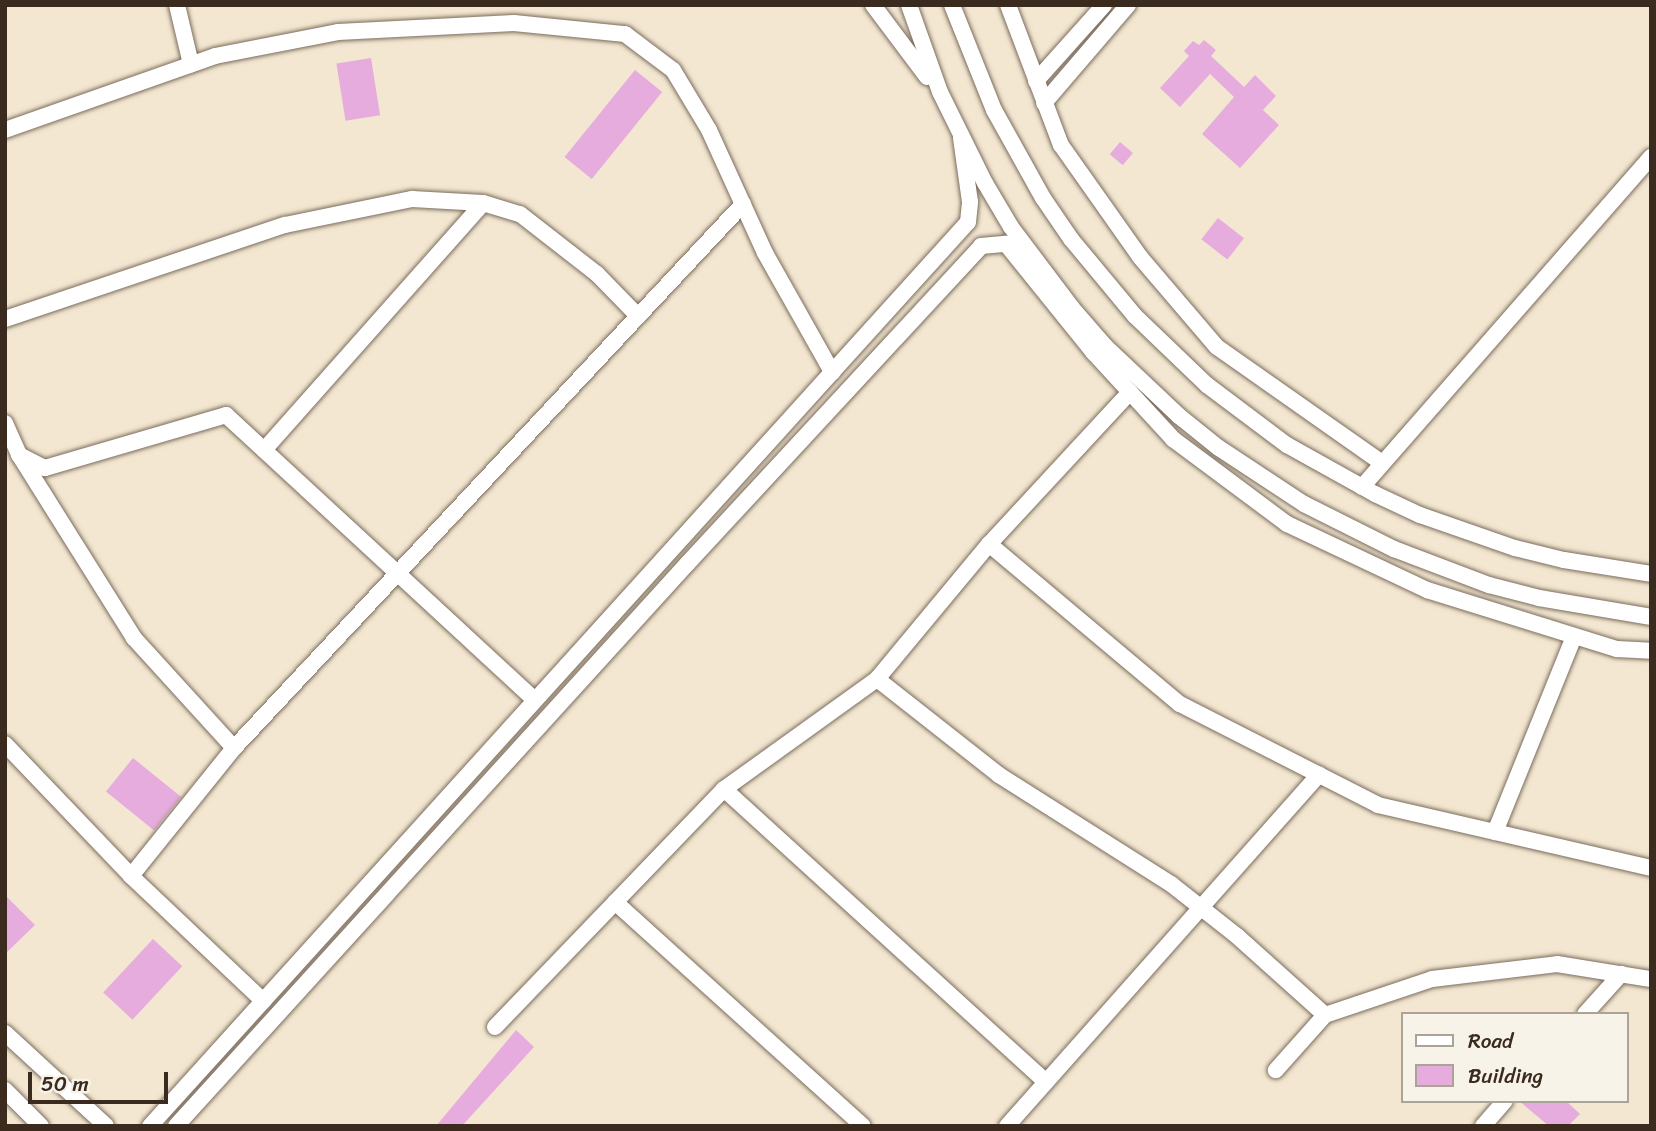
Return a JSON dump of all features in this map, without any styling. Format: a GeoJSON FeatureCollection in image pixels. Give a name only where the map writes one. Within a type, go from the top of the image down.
{"type":"FeatureCollection","features":[{"type":"Feature","properties":{"kind":"street"},"geometry":{"type":"LineString","coordinates":[[177,5],[191,64]]}},
{"type":"Feature","properties":{"kind":"street"},"geometry":{"type":"LineString","coordinates":[[873,5],[940,92]]}},
{"type":"Feature","properties":{"kind":"street"},"geometry":{"type":"LineString","coordinates":[[909,5],[940,92],[961,138],[1012,227],[1040,268],[1088,327],[1179,416],[1260,477],[1348,528],[1441,568],[1539,598],[1651,617]]}},
{"type":"Feature","properties":{"kind":"street"},"geometry":{"type":"LineString","coordinates":[[952,5],[973,64],[1017,155],[1064,229],[1135,316],[1207,385],[1287,445],[1362,487],[1420,515],[1515,548],[1564,560],[1651,574]]}},
{"type":"Feature","properties":{"kind":"street"},"geometry":{"type":"LineString","coordinates":[[1007,5],[1061,145],[1140,257],[1217,347],[1382,463]]}},
{"type":"Feature","properties":{"kind":"street"},"geometry":{"type":"LineString","coordinates":[[1036,81],[1104,5]]}},
{"type":"Feature","properties":{"kind":"street"},"geometry":{"type":"LineString","coordinates":[[1044,103],[1128,5]]}},
{"type":"Feature","properties":{"kind":"street"},"geometry":{"type":"LineString","coordinates":[[5,130],[215,56],[338,32],[514,23],[625,34],[673,70],[709,130],[765,253],[832,372]]}},
{"type":"Feature","properties":{"kind":"street"},"geometry":{"type":"LineString","coordinates":[[150,1126],[968,222],[970,202],[961,138]]}},
{"type":"Feature","properties":{"kind":"street"},"geometry":{"type":"LineString","coordinates":[[1362,487],[1651,157]]}},
{"type":"Feature","properties":{"kind":"street"},"geometry":{"type":"LineString","coordinates":[[5,319],[285,225],[412,199],[483,203],[520,214],[597,274],[638,316]]}},
{"type":"Feature","properties":{"kind":"street"},"geometry":{"type":"LineString","coordinates":[[264,450],[483,203]]}},
{"type":"Feature","properties":{"kind":"street"},"geometry":{"type":"LineString","coordinates":[[131,876],[234,748],[743,204]]}},
{"type":"Feature","properties":{"kind":"street"},"geometry":{"type":"LineString","coordinates":[[176,1126],[687,564],[981,246],[1006,244],[1077,333],[1172,439],[1287,524],[1427,590],[1617,649],[1651,651]]}},
{"type":"Feature","properties":{"kind":"street"},"geometry":{"type":"LineString","coordinates":[[495,1027],[724,789],[877,680],[989,544],[1130,392]]}},
{"type":"Feature","properties":{"kind":"street"},"geometry":{"type":"LineString","coordinates":[[19,455],[45,468],[226,415],[535,700]]}},
{"type":"Feature","properties":{"kind":"street"},"geometry":{"type":"LineString","coordinates":[[5,423],[19,455],[134,638],[234,748]]}},
{"type":"Feature","properties":{"kind":"street"},"geometry":{"type":"LineString","coordinates":[[989,544],[1180,704],[1378,805],[1651,868]]}},
{"type":"Feature","properties":{"kind":"street"},"geometry":{"type":"LineString","coordinates":[[1494,832],[1574,636]]}},
{"type":"Feature","properties":{"kind":"street"},"geometry":{"type":"LineString","coordinates":[[877,680],[999,775],[1171,884],[1325,1014]]}},
{"type":"Feature","properties":{"kind":"street"},"geometry":{"type":"LineString","coordinates":[[5,744],[131,876],[263,1001]]}},
{"type":"Feature","properties":{"kind":"street"},"geometry":{"type":"LineString","coordinates":[[1007,1126],[1319,775]]}},
{"type":"Feature","properties":{"kind":"street"},"geometry":{"type":"LineString","coordinates":[[724,789],[1046,1082]]}},
{"type":"Feature","properties":{"kind":"street"},"geometry":{"type":"LineString","coordinates":[[615,902],[863,1126]]}},
{"type":"Feature","properties":{"kind":"street"},"geometry":{"type":"LineString","coordinates":[[1276,1070],[1325,1014],[1432,979],[1557,964],[1651,979]]}},
{"type":"Feature","properties":{"kind":"street"},"geometry":{"type":"LineString","coordinates":[[1587,1012],[1620,974]]}},
{"type":"Feature","properties":{"kind":"street"},"geometry":{"type":"LineString","coordinates":[[5,1033],[106,1126]]}},
{"type":"Feature","properties":{"kind":"street"},"geometry":{"type":"LineString","coordinates":[[5,1090],[41,1126]]}},
{"type":"Feature","properties":{"kind":"street"},"geometry":{"type":"LineString","coordinates":[[1483,1126],[1504,1103]]}},
{"type":"Feature","properties":{"kind":"building"},"geometry":{"type":"Polygon","coordinates":[[[1204,40],[1216,50],[1211,56],[1244,87],[1255,75],[1276,96],[1263,110],[1279,125],[1240,168],[1202,134],[1234,97],[1210,74],[1180,107],[1160,88],[1189,56],[1184,51],[1193,41],[1199,45],[1204,40]]]}},
{"type":"Feature","properties":{"kind":"building"},"geometry":{"type":"Polygon","coordinates":[[[371,58],[380,115],[346,121],[336,63],[371,58]]]}},
{"type":"Feature","properties":{"kind":"building"},"geometry":{"type":"Polygon","coordinates":[[[635,70],[662,92],[592,179],[565,157],[635,70]]]}},
{"type":"Feature","properties":{"kind":"building"},"geometry":{"type":"Polygon","coordinates":[[[1120,142],[1133,153],[1123,165],[1110,154],[1120,142]]]}},
{"type":"Feature","properties":{"kind":"building"},"geometry":{"type":"Polygon","coordinates":[[[1218,218],[1244,238],[1227,260],[1201,239],[1218,218]]]}},
{"type":"Feature","properties":{"kind":"building"},"geometry":{"type":"Polygon","coordinates":[[[133,758],[181,797],[154,830],[106,791],[133,758]]]}},
{"type":"Feature","properties":{"kind":"building"},"geometry":{"type":"Polygon","coordinates":[[[5,895],[35,925],[5,954],[5,895]]]}},
{"type":"Feature","properties":{"kind":"building"},"geometry":{"type":"Polygon","coordinates":[[[153,939],[182,966],[132,1020],[103,992],[153,939]]]}},
{"type":"Feature","properties":{"kind":"building"},"geometry":{"type":"Polygon","coordinates":[[[516,1030],[534,1047],[462,1126],[436,1126],[516,1030]]]}},
{"type":"Feature","properties":{"kind":"building"},"geometry":{"type":"Polygon","coordinates":[[[1521,1103],[1568,1103],[1580,1114],[1568,1126],[1549,1126],[1521,1103]]]}}]}
